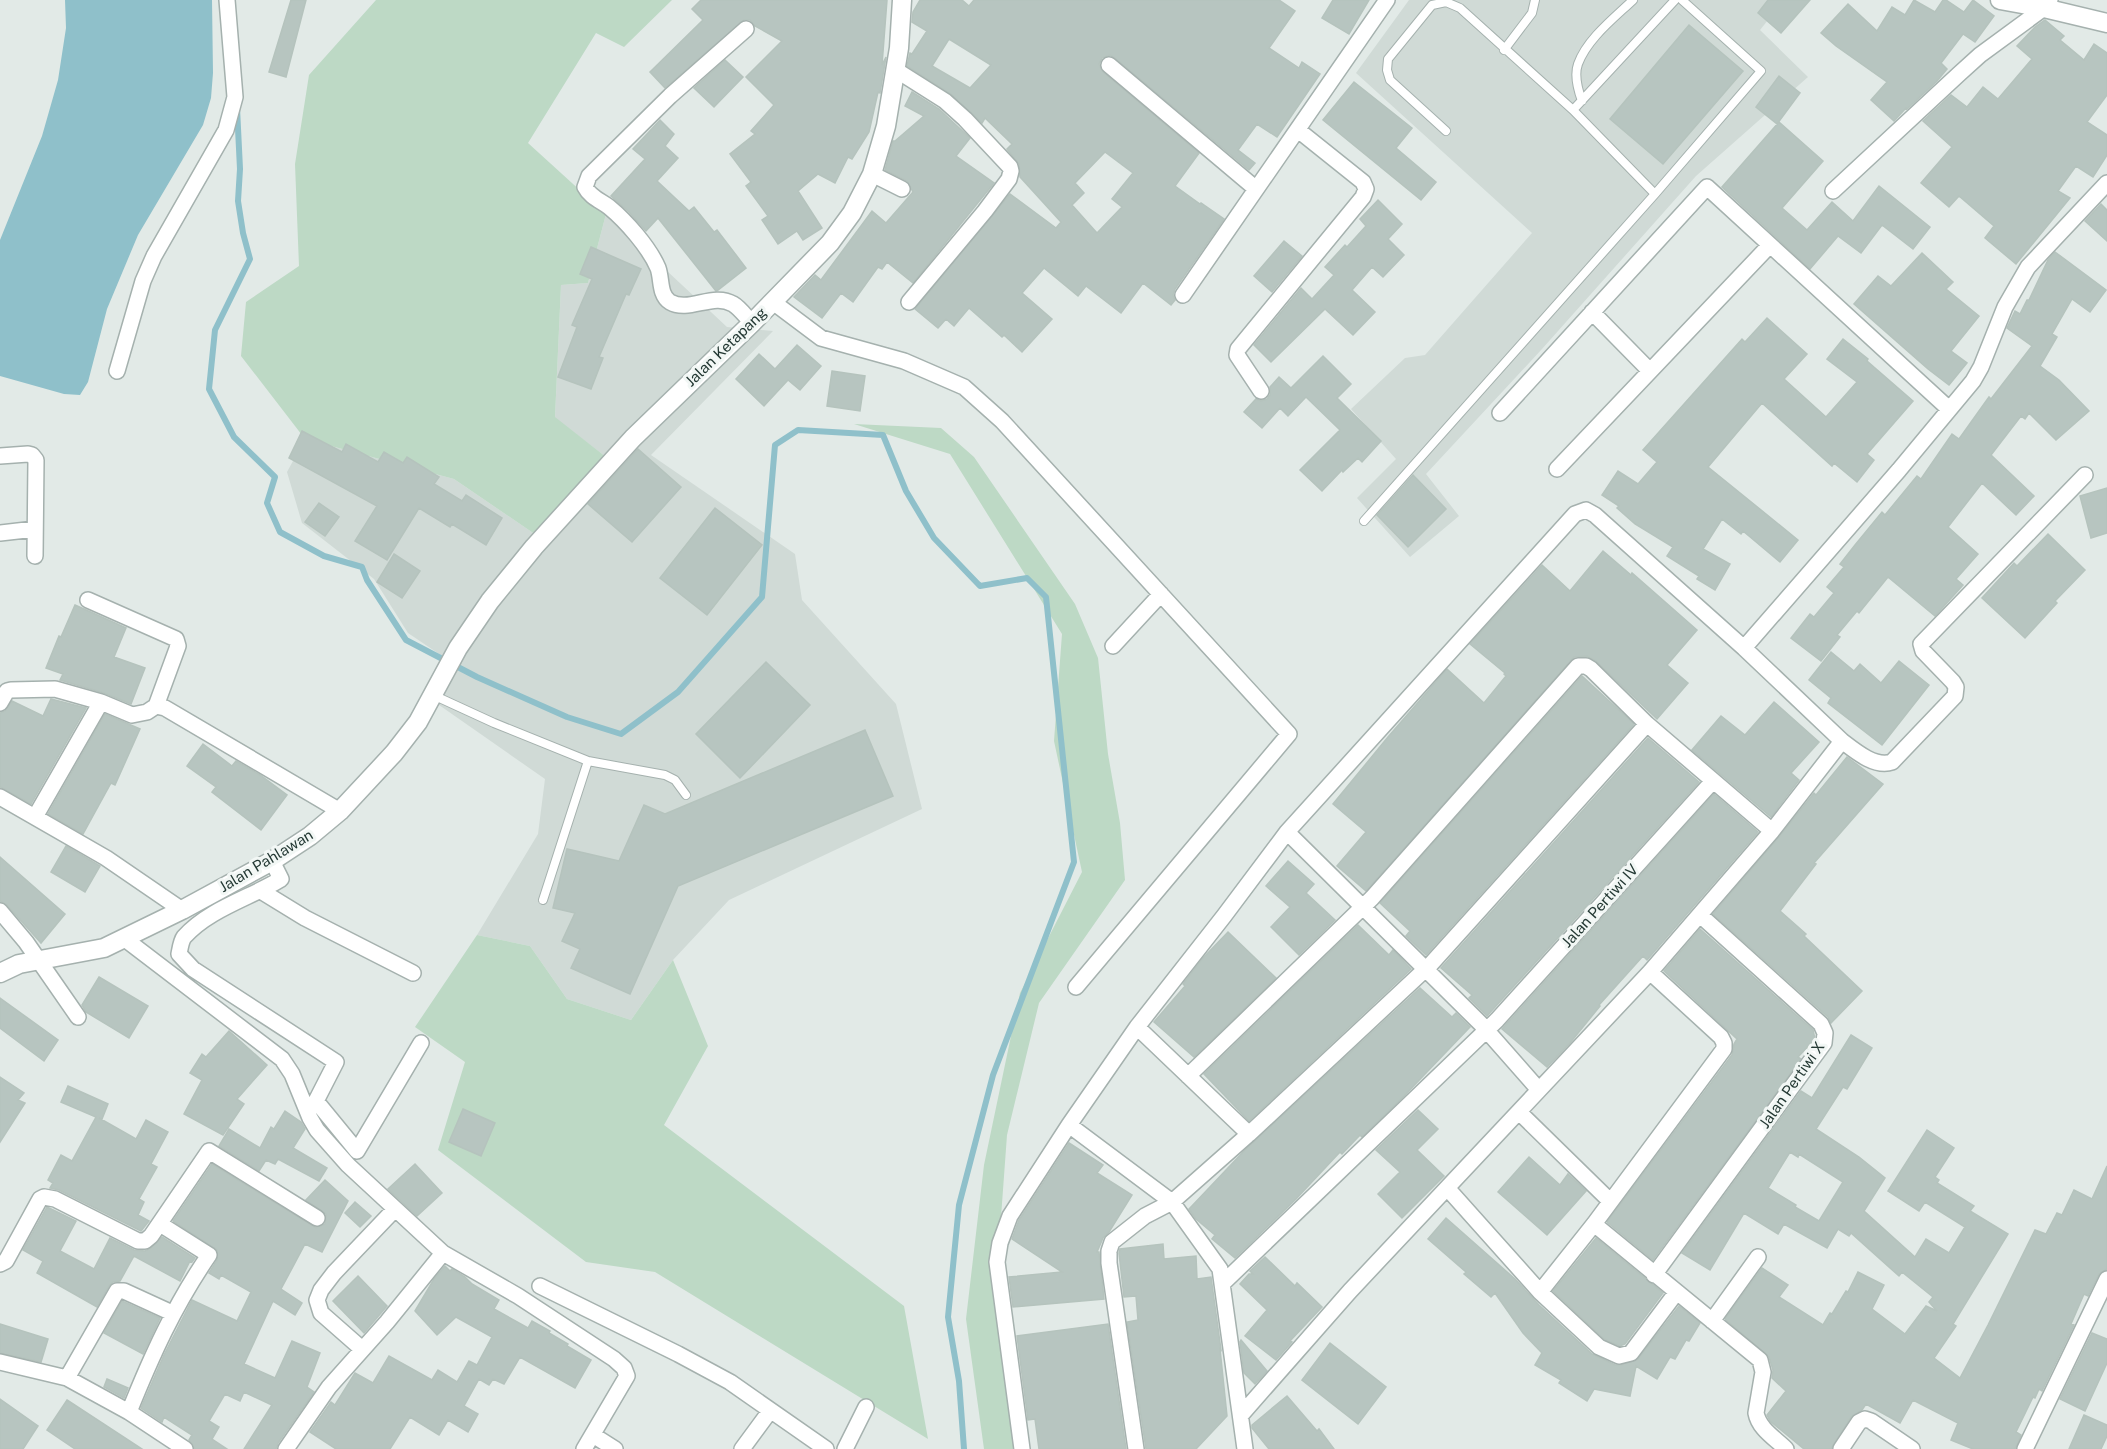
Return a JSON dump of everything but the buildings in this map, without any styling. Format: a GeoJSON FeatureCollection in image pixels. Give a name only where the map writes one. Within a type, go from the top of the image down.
{"type":"FeatureCollection","features":[{"type":"Feature","properties":{"kind":"street"},"geometry":{"type":"LineString","coordinates":[[117,371],[143,281],[154,256],[226,130],[231,115],[235,97],[227,0]]}},
{"type":"Feature","properties":{"kind":"street","name":"Jalan Ketapang"},"geometry":{"type":"LineString","coordinates":[[458,648],[490,601],[571,504],[680,391],[752,323],[830,243],[852,213],[872,174],[886,126],[896,70],[902,0]]}},
{"type":"Feature","properties":{"kind":"street"},"geometry":{"type":"LineString","coordinates":[[1183,295],[1387,0]]}},
{"type":"Feature","properties":{"kind":"street"},"geometry":{"type":"LineString","coordinates":[[2000,0],[2047,4],[2107,23]]}},
{"type":"Feature","properties":{"kind":"street"},"geometry":{"type":"LineString","coordinates":[[1833,191],[1980,56],[2047,4]]}},
{"type":"Feature","properties":{"kind":"street"},"geometry":{"type":"LineString","coordinates":[[746,29],[662,104],[589,176],[585,187],[587,192],[609,207],[639,238],[658,268],[664,297],[668,301],[684,306],[719,300],[727,301],[735,304],[752,323]]}},
{"type":"Feature","properties":{"kind":"street"},"geometry":{"type":"LineString","coordinates":[[1109,65],[1255,188]]}},
{"type":"Feature","properties":{"kind":"street"},"geometry":{"type":"LineString","coordinates":[[896,70],[945,101],[965,119],[1010,167],[1011,171],[1009,179],[985,211],[909,302]]}},
{"type":"Feature","properties":{"kind":"street"},"geometry":{"type":"LineString","coordinates":[[1261,390],[1237,355],[1238,349],[1363,197],[1366,189],[1363,182],[1298,130]]}},
{"type":"Feature","properties":{"kind":"street"},"geometry":{"type":"LineString","coordinates":[[872,174],[902,189]]}},
{"type":"Feature","properties":{"kind":"street"},"geometry":{"type":"LineString","coordinates":[[1744,648],[1973,381],[2005,307],[2028,267],[2107,183]]}},
{"type":"Feature","properties":{"kind":"street"},"geometry":{"type":"LineString","coordinates":[[1500,413],[1707,187],[1949,409]]}},
{"type":"Feature","properties":{"kind":"street"},"geometry":{"type":"LineString","coordinates":[[1557,469],[1770,245]]}},
{"type":"Feature","properties":{"kind":"street"},"geometry":{"type":"LineString","coordinates":[[772,302],[821,338],[904,362],[964,387],[1002,421],[1289,734],[1076,987]]}},
{"type":"Feature","properties":{"kind":"street"},"geometry":{"type":"LineString","coordinates":[[1593,312],[1650,371]]}},
{"type":"Feature","properties":{"kind":"street"},"geometry":{"type":"LineString","coordinates":[[0,456],[28,454],[36,460],[35,556]]}},
{"type":"Feature","properties":{"kind":"street"},"geometry":{"type":"LineString","coordinates":[[1022,1449],[997,1262],[1000,1243],[1010,1216],[1137,1027],[1287,832],[1575,514],[1586,510],[1595,515],[1744,648],[1842,741],[1857,752],[1886,764],[1892,762],[1954,696],[1956,687],[1953,682],[1923,651],[1921,644],[2085,475]]}},
{"type":"Feature","properties":{"kind":"street"},"geometry":{"type":"LineString","coordinates":[[0,533],[35,529]]}},
{"type":"Feature","properties":{"kind":"street"},"geometry":{"type":"LineString","coordinates":[[1113,646],[1161,594]]}},
{"type":"Feature","properties":{"kind":"street"},"geometry":{"type":"LineString","coordinates":[[0,702],[7,691],[55,689],[101,702],[132,715],[147,712],[156,706],[178,641],[88,600]]}},
{"type":"Feature","properties":{"kind":"street","name":"Jalan Pahlawan"},"geometry":{"type":"LineString","coordinates":[[0,973],[19,964],[104,948],[125,939],[272,861],[310,836],[339,811],[394,753],[418,722],[458,648]]}},
{"type":"Feature","properties":{"kind":"street"},"geometry":{"type":"LineString","coordinates":[[1188,1076],[1372,898],[1578,666],[1591,669],[1647,724],[1772,831]]}},
{"type":"Feature","properties":{"kind":"street"},"geometry":{"type":"LineString","coordinates":[[35,817],[101,702]]}},
{"type":"Feature","properties":{"kind":"street"},"geometry":{"type":"LineString","coordinates":[[156,706],[165,708],[339,811]]}},
{"type":"Feature","properties":{"kind":"street"},"geometry":{"type":"LineString","coordinates":[[1136,1449],[1109,1263],[1112,1242],[1144,1216],[1172,1202],[1249,1134],[1426,969],[1647,724]]}},
{"type":"Feature","properties":{"kind":"street"},"geometry":{"type":"LineString","coordinates":[[1240,1415],[1350,1291],[1650,972],[1772,831],[1842,741]]}},
{"type":"Feature","properties":{"kind":"street","name":"Jalan Pertiwi IV"},"geometry":{"type":"LineString","coordinates":[[1222,1284],[1497,1020],[1713,781]]}},
{"type":"Feature","properties":{"kind":"street"},"geometry":{"type":"LineString","coordinates":[[0,797],[106,858],[182,910]]}},
{"type":"Feature","properties":{"kind":"street"},"geometry":{"type":"LineString","coordinates":[[1287,832],[1486,1029],[1539,1090]]}},
{"type":"Feature","properties":{"kind":"street"},"geometry":{"type":"LineString","coordinates":[[272,861],[281,879],[208,917],[182,939],[179,954],[193,969],[336,1062],[316,1101],[357,1151],[421,1043]]}},
{"type":"Feature","properties":{"kind":"street"},"geometry":{"type":"LineString","coordinates":[[261,891],[315,923],[413,972]]}},
{"type":"Feature","properties":{"kind":"street"},"geometry":{"type":"LineString","coordinates":[[0,912],[39,960],[78,1017]]}},
{"type":"Feature","properties":{"kind":"street","name":"Jalan Pertiwi X"},"geometry":{"type":"LineString","coordinates":[[1654,1275],[1824,1044],[1825,1033],[1821,1024],[1700,915]]}},
{"type":"Feature","properties":{"kind":"street"},"geometry":{"type":"LineString","coordinates":[[125,939],[282,1059],[292,1074],[317,1130],[348,1165],[443,1253],[542,1311],[624,1368],[627,1376],[584,1449]]}},
{"type":"Feature","properties":{"kind":"street"},"geometry":{"type":"LineString","coordinates":[[1540,1292],[1594,1224],[1724,1049],[1721,1037],[1650,972]]}},
{"type":"Feature","properties":{"kind":"street"},"geometry":{"type":"LineString","coordinates":[[1137,1027],[1249,1134]]}},
{"type":"Feature","properties":{"kind":"street"},"geometry":{"type":"LineString","coordinates":[[1519,1112],[1610,1201]]}},
{"type":"Feature","properties":{"kind":"street"},"geometry":{"type":"LineString","coordinates":[[1069,1125],[1172,1202],[1220,1269],[1246,1446]]}},
{"type":"Feature","properties":{"kind":"street"},"geometry":{"type":"LineString","coordinates":[[0,1264],[6,1261],[40,1199],[44,1197],[55,1199],[138,1242],[145,1241],[160,1224],[209,1151],[317,1218]]}},
{"type":"Feature","properties":{"kind":"street"},"geometry":{"type":"LineString","coordinates":[[1448,1189],[1540,1292],[1599,1347],[1619,1356],[1631,1353],[1676,1293]]}},
{"type":"Feature","properties":{"kind":"street"},"geometry":{"type":"LineString","coordinates":[[362,1349],[321,1313],[317,1300],[321,1290],[334,1273],[395,1209]]}},
{"type":"Feature","properties":{"kind":"street"},"geometry":{"type":"LineString","coordinates":[[129,1412],[172,1313],[209,1255],[160,1224]]}},
{"type":"Feature","properties":{"kind":"street"},"geometry":{"type":"LineString","coordinates":[[1594,1224],[1762,1364],[1757,1419],[1760,1425],[1786,1449]]}},
{"type":"Feature","properties":{"kind":"street"},"geometry":{"type":"LineString","coordinates":[[286,1449],[328,1387],[387,1322],[443,1253]]}},
{"type":"Feature","properties":{"kind":"street"},"geometry":{"type":"LineString","coordinates":[[1712,1321],[1758,1257]]}},
{"type":"Feature","properties":{"kind":"street"},"geometry":{"type":"LineString","coordinates":[[2025,1449],[2107,1279]]}},
{"type":"Feature","properties":{"kind":"street"},"geometry":{"type":"LineString","coordinates":[[542,1311],[547,1290],[730,1382],[826,1449]]}},
{"type":"Feature","properties":{"kind":"street"},"geometry":{"type":"LineString","coordinates":[[67,1378],[117,1291],[124,1291],[172,1313]]}},
{"type":"Feature","properties":{"kind":"street"},"geometry":{"type":"LineString","coordinates":[[0,1362],[67,1378],[129,1412],[185,1449]]}},
{"type":"Feature","properties":{"kind":"street"},"geometry":{"type":"LineString","coordinates":[[845,1449],[866,1407]]}},
{"type":"Feature","properties":{"kind":"street"},"geometry":{"type":"LineString","coordinates":[[742,1449],[770,1411]]}},
{"type":"Feature","properties":{"kind":"street"},"geometry":{"type":"LineString","coordinates":[[1841,1449],[1859,1422],[1864,1419],[1871,1421],[1912,1449]]}},
{"type":"Feature","properties":{"kind":"street"},"geometry":{"type":"LineString","coordinates":[[592,1435],[615,1449]]}},
{"type":"Feature","properties":{"kind":"lane"},"geometry":{"type":"LineString","coordinates":[[1504,50],[1532,13],[1535,0]]}},
{"type":"Feature","properties":{"kind":"lane"},"geometry":{"type":"LineString","coordinates":[[1582,101],[1577,87],[1577,65],[1596,35],[1633,0]]}},
{"type":"Feature","properties":{"kind":"lane"},"geometry":{"type":"LineString","coordinates":[[1573,110],[1675,0]]}},
{"type":"Feature","properties":{"kind":"lane"},"geometry":{"type":"LineString","coordinates":[[1364,522],[1761,71],[1682,0]]}},
{"type":"Feature","properties":{"kind":"lane"},"geometry":{"type":"LineString","coordinates":[[1446,131],[1390,80],[1387,70],[1388,59],[1432,5],[1446,2],[1460,8],[1573,110],[1655,194]]}},
{"type":"Feature","properties":{"kind":"lane"},"geometry":{"type":"LineString","coordinates":[[433,695],[494,723],[588,761],[665,775],[675,780],[686,795]]}},
{"type":"Feature","properties":{"kind":"lane"},"geometry":{"type":"LineString","coordinates":[[543,900],[588,761]]}},
{"type":"Feature","properties":{"kind":"shaded area"},"geometry":{"type":"Polygon","coordinates":[[[1409,0],[1784,0],[1760,30],[1808,77],[1696,176],[1542,349],[1426,474],[1459,516],[1410,557],[1357,498],[1396,459],[1351,409],[1405,358],[1425,355],[1532,233],[1356,73],[1409,0]]]}},
{"type":"Feature","properties":{"kind":"shaded area"},"geometry":{"type":"Polygon","coordinates":[[[606,214],[727,327],[773,331],[651,455],[795,554],[802,600],[896,704],[922,809],[729,900],[673,960],[631,1020],[567,999],[530,946],[477,935],[538,834],[545,779],[429,698],[448,660],[408,633],[374,579],[302,523],[287,472],[305,439],[454,479],[539,537],[606,457],[555,418],[561,285],[588,283],[606,214]]]}},
{"type":"Feature","properties":{"kind":"green space"},"geometry":{"type":"Polygon","coordinates":[[[376,0],[672,0],[624,47],[596,33],[528,143],[606,214],[588,283],[561,285],[555,417],[606,457],[539,537],[454,479],[305,439],[241,356],[246,302],[299,266],[295,164],[309,75],[376,0]]]}},
{"type":"Feature","properties":{"kind":"green space"},"geometry":{"type":"Polygon","coordinates":[[[854,424],[941,428],[974,457],[1075,604],[1098,658],[1108,754],[1120,823],[1125,880],[1039,1003],[1007,1135],[997,1272],[1014,1449],[984,1449],[966,1319],[984,1165],[1020,993],[1082,872],[1054,741],[1062,634],[950,454],[854,424]]]}},
{"type":"Feature","properties":{"kind":"green space"},"geometry":{"type":"Polygon","coordinates":[[[477,935],[530,946],[567,999],[631,1020],[673,960],[708,1046],[664,1125],[904,1306],[928,1439],[655,1272],[586,1262],[438,1150],[465,1062],[415,1027],[477,935]]]}},
{"type":"Feature","properties":{"kind":"water"},"geometry":{"type":"Polygon","coordinates":[[[65,0],[212,0],[213,73],[211,98],[203,125],[138,235],[107,309],[88,382],[80,395],[64,394],[0,376],[0,240],[42,136],[58,80],[66,28],[65,0]]]}},
{"type":"Feature","properties":{"kind":"waterway"},"geometry":{"type":"LineString","coordinates":[[237,108],[240,169],[238,201],[250,259],[215,330],[209,389],[234,437],[275,477],[267,503],[280,532],[324,556],[362,567],[367,580],[406,640],[477,677],[567,717],[621,734],[678,692],[762,597],[775,445],[798,430],[883,435],[906,491],[934,538],[980,586],[1027,578],[1046,597],[1074,862],[993,1075],[959,1205],[948,1317],[959,1381],[964,1449]]}}]}
